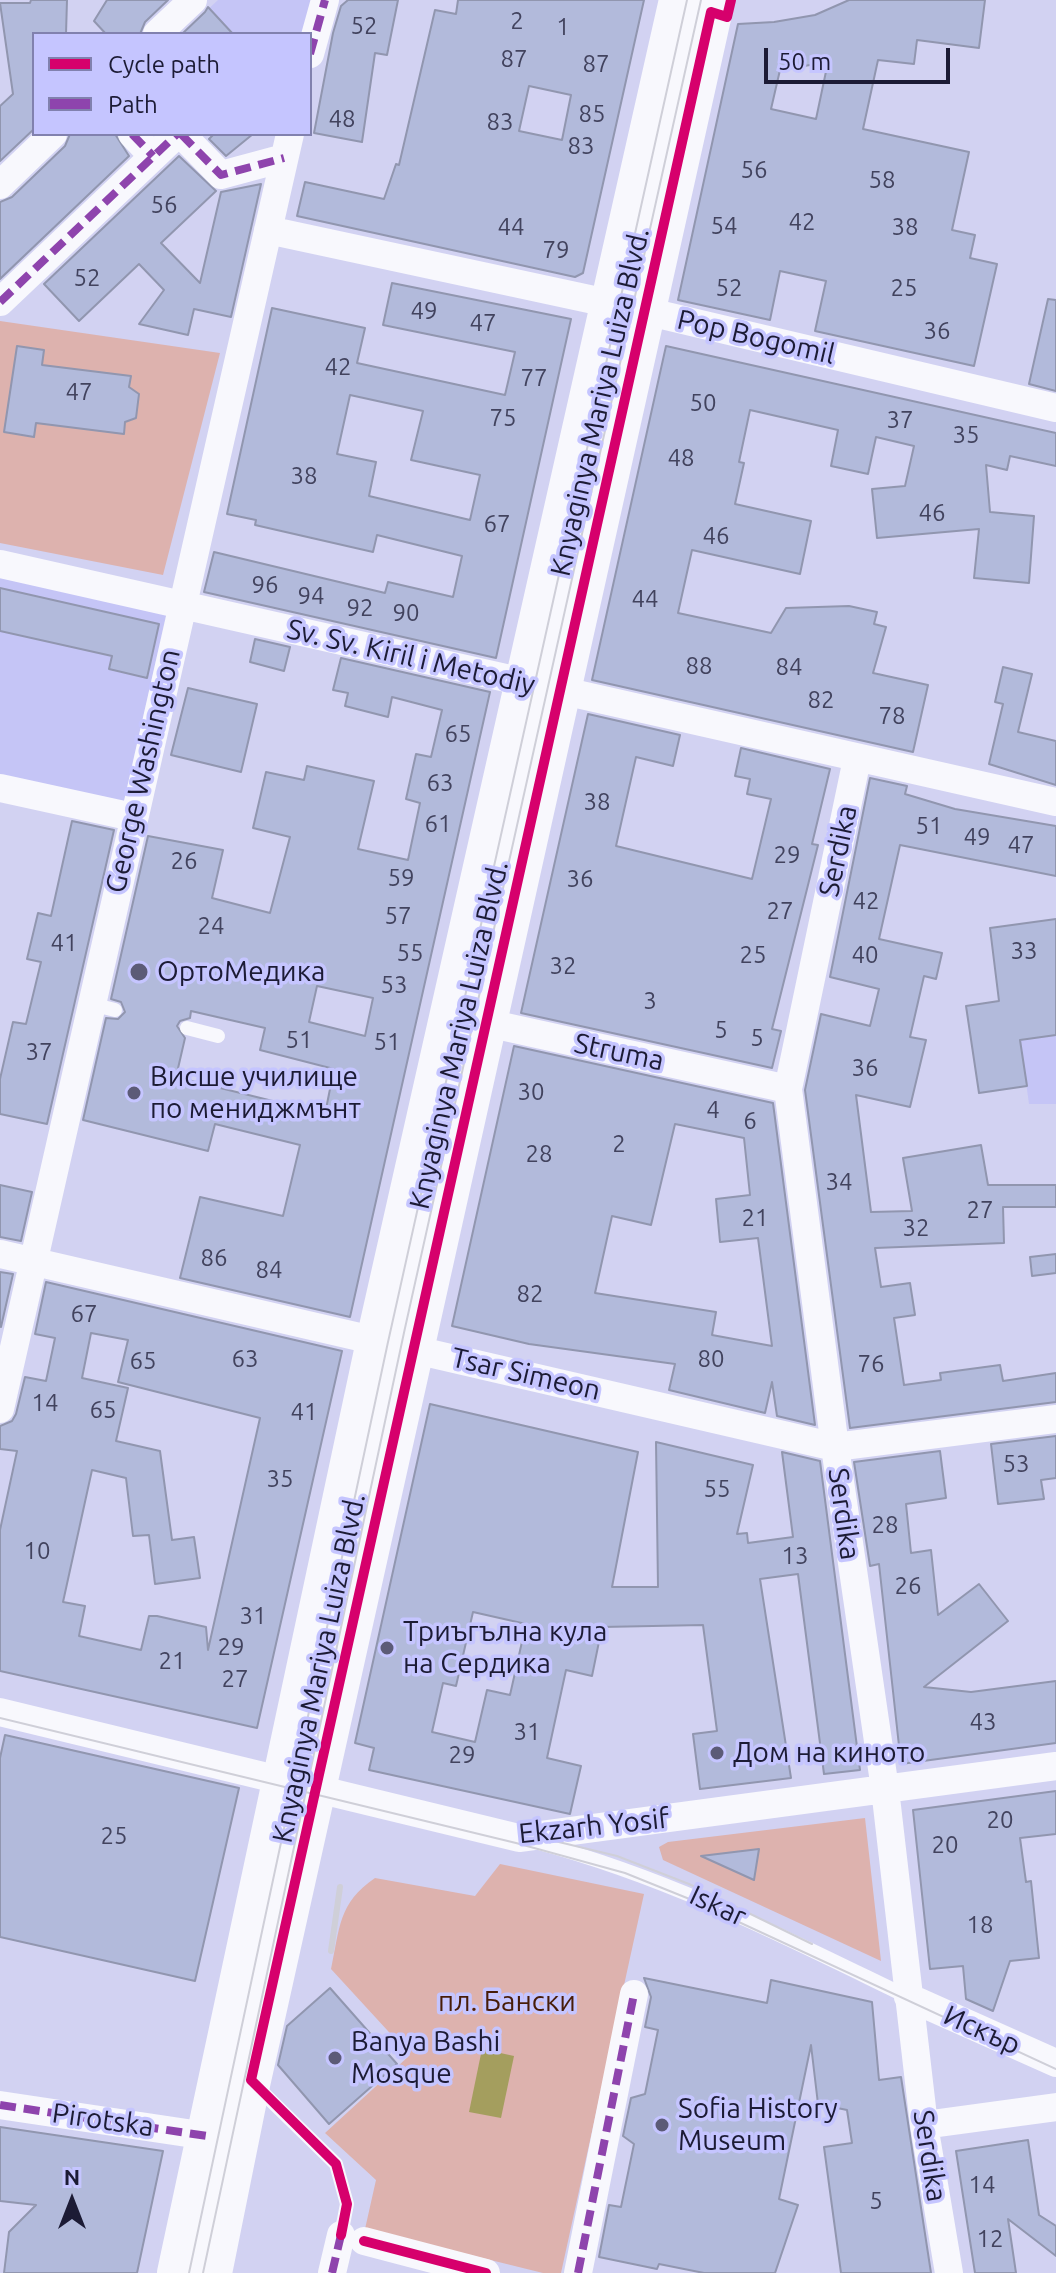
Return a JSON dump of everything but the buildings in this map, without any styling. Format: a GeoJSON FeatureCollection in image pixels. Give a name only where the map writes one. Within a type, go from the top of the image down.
{"type":"FeatureCollection","features":[{"type":"Feature","properties":{"kind":"main road","name":"Knyaginya Mariya Luiza Blvd."},"geometry":{"type":"LineString","coordinates":[[177,2273],[207,2136],[300,1784],[627,307],[679,0]]}},
{"type":"Feature","properties":{"kind":"main road","name":"Knyaginya Mariya Luiza Blvd."},"geometry":{"type":"LineString","coordinates":[[627,307],[715,0]]}},
{"type":"Feature","properties":{"kind":"main road","name":"Knyaginya Mariya Luiza Blvd."},"geometry":{"type":"LineString","coordinates":[[212,2273],[251,2080],[300,1784]]}},
{"type":"Feature","properties":{"kind":"street"},"geometry":{"type":"LineString","coordinates":[[159,32],[193,0]]}},
{"type":"Feature","properties":{"kind":"street"},"geometry":{"type":"LineString","coordinates":[[312,47],[325,0]]}},
{"type":"Feature","properties":{"kind":"street"},"geometry":{"type":"LineString","coordinates":[[0,185],[51,136]]}},
{"type":"Feature","properties":{"kind":"street"},"geometry":{"type":"LineString","coordinates":[[134,136],[153,156]]}},
{"type":"Feature","properties":{"kind":"street"},"geometry":{"type":"LineString","coordinates":[[0,302],[177,136]]}},
{"type":"Feature","properties":{"kind":"street"},"geometry":{"type":"LineString","coordinates":[[181,136],[221,175],[287,146]]}},
{"type":"Feature","properties":{"kind":"street","name":"George Washington"},"geometry":{"type":"LineString","coordinates":[[0,1409],[33,1262],[103,1007],[133,817],[287,146]]}},
{"type":"Feature","properties":{"kind":"street","name":"Pop Bogomil"},"geometry":{"type":"LineString","coordinates":[[268,230],[627,307],[1056,408]]}},
{"type":"Feature","properties":{"kind":"street","name":"Sv. Sv. Kiril i Metodiy"},"geometry":{"type":"LineString","coordinates":[[0,564],[1056,802]]}},
{"type":"Feature","properties":{"kind":"street","name":"Serdika"},"geometry":{"type":"LineString","coordinates":[[857,759],[788,1089],[835,1447],[885,1789],[924,2125],[949,2273]]}},
{"type":"Feature","properties":{"kind":"street"},"geometry":{"type":"LineString","coordinates":[[0,788],[133,817]]}},
{"type":"Feature","properties":{"kind":"street","name":"Struma"},"geometry":{"type":"LineString","coordinates":[[468,1019],[788,1089]]}},
{"type":"Feature","properties":{"kind":"street","name":"Tsar Simeon"},"geometry":{"type":"LineString","coordinates":[[0,1254],[835,1447],[1056,1419]]}},
{"type":"Feature","properties":{"kind":"street","name":"Ekzarh Yosif"},"geometry":{"type":"LineString","coordinates":[[0,1712],[519,1838],[1056,1766]]}},
{"type":"Feature","properties":{"kind":"street"},"geometry":{"type":"LineString","coordinates":[[578,2273],[634,1994]]}},
{"type":"Feature","properties":{"kind":"street","name":"Искър"},"geometry":{"type":"LineString","coordinates":[[908,1997],[1056,2063]]}},
{"type":"Feature","properties":{"kind":"street","name":"Pirotska"},"geometry":{"type":"LineString","coordinates":[[0,2105],[207,2136]]}},
{"type":"Feature","properties":{"kind":"street"},"geometry":{"type":"LineString","coordinates":[[924,2125],[1056,2107]]}},
{"type":"Feature","properties":{"kind":"street"},"geometry":{"type":"LineString","coordinates":[[332,2273],[352,2238],[486,2273]]}},
{"type":"Feature","properties":{"kind":"lane"},"geometry":{"type":"LineString","coordinates":[[187,1028],[218,1036]]}},
{"type":"Feature","properties":{"kind":"lane","name":"Iskar"},"geometry":{"type":"LineString","coordinates":[[519,1838],[614,1863],[701,1897],[908,1997]]}},
{"type":"Feature","properties":{"kind":"lane"},"geometry":{"type":"LineString","coordinates":[[251,2080],[336,2164],[352,2238]]}},
{"type":"Feature","properties":{"kind":"shaded area"},"geometry":{"type":"Polygon","coordinates":[[[218,0],[319,0],[311,32],[184,32],[218,0]]]}},
{"type":"Feature","properties":{"kind":"shaded area"},"geometry":{"type":"Polygon","coordinates":[[[0,568],[168,606],[124,804],[0,777],[0,568]]]}},
{"type":"Feature","properties":{"kind":"shaded area"},"geometry":{"type":"Polygon","coordinates":[[[1056,983],[1056,1104],[1029,1104],[1013,989],[1056,983]]]}},
{"type":"Feature","properties":{"kind":"shaded area"},"geometry":{"type":"Polygon","coordinates":[[[482,2049],[514,2056],[501,2118],[469,2112],[482,2049]]]}},
{"type":"Feature","properties":{"kind":"green space"},"geometry":{"type":"Polygon","coordinates":[[[0,321],[220,353],[163,575],[0,543],[0,321]]]}},
{"type":"Feature","properties":{"kind":"green space"},"geometry":{"type":"Polygon","coordinates":[[[865,1818],[881,1961],[663,1860],[659,1847],[668,1842],[865,1818]]]}},
{"type":"Feature","properties":{"kind":"green space","name":"пл. Бански"},"geometry":{"type":"Polygon","coordinates":[[[500,1864],[644,1894],[561,2273],[543,2273],[365,2229],[376,2180],[325,2133],[410,2055],[331,1969],[347,1907],[375,1878],[475,1896],[500,1864]]]}},
{"type":"Feature","properties":{"kind":"tram line"},"geometry":{"type":"LineString","coordinates":[[189,2273],[388,1342],[687,0]]}},
{"type":"Feature","properties":{"kind":"tram line"},"geometry":{"type":"LineString","coordinates":[[203,2273],[405,1328],[701,0]]}},
{"type":"Feature","properties":{"kind":"tram line"},"geometry":{"type":"LineString","coordinates":[[0,1718],[516,1843],[625,1873],[687,1898],[1056,2069]]}},
{"type":"Feature","properties":{"kind":"tram line"},"geometry":{"type":"LineString","coordinates":[[538,1837],[617,1856],[689,1884],[812,1944]]}},
{"type":"Feature","properties":{"kind":"railway"},"geometry":{"type":"LineString","coordinates":[[331,1951],[340,1887]]}},
{"type":"Feature","properties":{"kind":"marked path"},"geometry":{"type":"LineString","coordinates":[[312,47],[325,0]]}},
{"type":"Feature","properties":{"kind":"marked path"},"geometry":{"type":"LineString","coordinates":[[134,136],[153,156]]}},
{"type":"Feature","properties":{"kind":"marked path"},"geometry":{"type":"LineString","coordinates":[[0,302],[175,136]]}},
{"type":"Feature","properties":{"kind":"marked path"},"geometry":{"type":"LineString","coordinates":[[183,136],[221,175],[284,158]]}},
{"type":"Feature","properties":{"kind":"marked path"},"geometry":{"type":"LineString","coordinates":[[578,2273],[634,1994]]}},
{"type":"Feature","properties":{"kind":"marked path"},"geometry":{"type":"LineString","coordinates":[[0,2105],[207,2136]]}},
{"type":"Feature","properties":{"kind":"marked path"},"geometry":{"type":"LineString","coordinates":[[332,2273],[341,2235]]}},
{"type":"Feature","properties":{"kind":"cycle path"},"geometry":{"type":"LineString","coordinates":[[341,2235],[347,2204],[336,2164],[251,2080],[711,12],[727,17],[731,0]]}},
{"type":"Feature","properties":{"kind":"cycle path"},"geometry":{"type":"LineString","coordinates":[[364,2241],[486,2273]]}},
{"type":"Feature","properties":{"kind":"place","name":"ОртоМедика"},"geometry":{"type":"Point","coordinates":[139,972]}},
{"type":"Feature","properties":{"kind":"place","name":"Висше училище по мениджмънт"},"geometry":{"type":"Point","coordinates":[134,1093]}},
{"type":"Feature","properties":{"kind":"place","name":"Триъгълна кула на Сердика"},"geometry":{"type":"Point","coordinates":[387,1648]}},
{"type":"Feature","properties":{"kind":"place","name":"Дом на киното"},"geometry":{"type":"Point","coordinates":[717,1753]}},
{"type":"Feature","properties":{"kind":"place","name":"Banya Bashi Mosque"},"geometry":{"type":"Point","coordinates":[335,2058]}},
{"type":"Feature","properties":{"kind":"place","name":"Sofia History Museum"},"geometry":{"type":"Point","coordinates":[662,2125]}}]}
